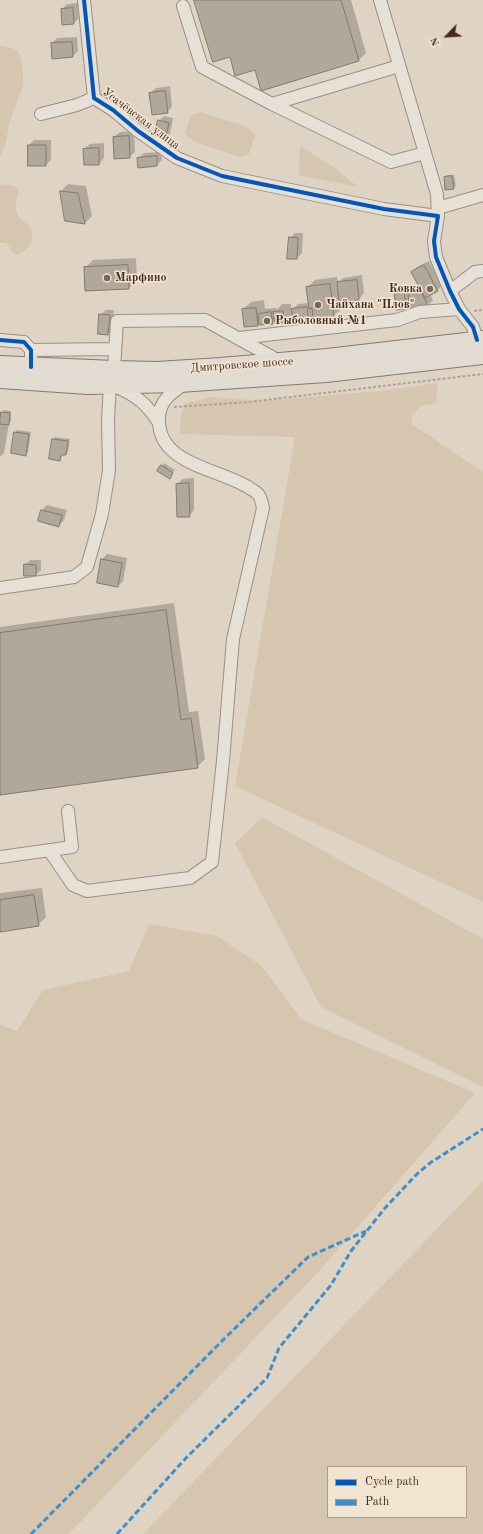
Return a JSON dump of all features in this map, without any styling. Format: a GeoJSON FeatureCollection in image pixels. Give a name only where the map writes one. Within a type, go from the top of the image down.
{"type":"FeatureCollection","features":[{"type":"Feature","properties":{"kind":"highway","name":"Дмитровское шоссе"},"geometry":{"type":"LineString","coordinates":[[0,378],[88,385],[157,371],[481,345]]}},
{"type":"Feature","properties":{"kind":"highway","name":"Дмитровское шоссе"},"geometry":{"type":"LineString","coordinates":[[0,365],[31,358],[112,380],[187,383],[326,373],[481,345]]}},
{"type":"Feature","properties":{"kind":"street","name":"Усачёвская улица"},"geometry":{"type":"LineString","coordinates":[[84,0],[94,98],[113,110],[138,131],[177,158],[222,176],[384,209],[438,212]]}},
{"type":"Feature","properties":{"kind":"street"},"geometry":{"type":"LineString","coordinates":[[380,0],[434,180],[437,194],[438,212],[434,241],[436,257],[459,309],[473,327],[481,345]]}},
{"type":"Feature","properties":{"kind":"street"},"geometry":{"type":"LineString","coordinates":[[184,6],[202,67],[272,104],[392,162],[425,153]]}},
{"type":"Feature","properties":{"kind":"street"},"geometry":{"type":"LineString","coordinates":[[272,104],[399,66]]}},
{"type":"Feature","properties":{"kind":"street"},"geometry":{"type":"LineString","coordinates":[[41,114],[77,105],[94,98]]}},
{"type":"Feature","properties":{"kind":"street"},"geometry":{"type":"LineString","coordinates":[[438,212],[483,195]]}},
{"type":"Feature","properties":{"kind":"street"},"geometry":{"type":"LineString","coordinates":[[450,291],[475,272],[483,271]]}},
{"type":"Feature","properties":{"kind":"street"},"geometry":{"type":"LineString","coordinates":[[238,338],[397,320],[420,312],[459,309]]}},
{"type":"Feature","properties":{"kind":"street"},"geometry":{"type":"LineString","coordinates":[[0,588],[74,578],[86,567],[102,514],[109,470],[108,419],[117,321],[205,320],[281,362]]}},
{"type":"Feature","properties":{"kind":"street"},"geometry":{"type":"LineString","coordinates":[[0,340],[24,342],[31,358],[115,349]]}},
{"type":"Feature","properties":{"kind":"street"},"geometry":{"type":"LineString","coordinates":[[112,380],[141,400],[151,410],[159,422]]}},
{"type":"Feature","properties":{"kind":"street"},"geometry":{"type":"LineString","coordinates":[[49,850],[73,885],[87,891],[190,878],[212,862],[223,761],[233,639],[263,508],[259,494],[242,482],[195,464],[173,452],[166,445],[161,434],[159,422],[160,408],[173,391],[187,383]]}},
{"type":"Feature","properties":{"kind":"street"},"geometry":{"type":"LineString","coordinates":[[0,857],[72,847],[68,811]]}},
{"type":"Feature","properties":{"kind":"path"},"geometry":{"type":"LineString","coordinates":[[160,408],[249,402],[483,374]]}},
{"type":"Feature","properties":{"kind":"shaded area"},"geometry":{"type":"Polygon","coordinates":[[[0,46],[13,48],[19,53],[22,61],[23,85],[9,124],[6,142],[0,157],[0,46]]]}},
{"type":"Feature","properties":{"kind":"shaded area"},"geometry":{"type":"Polygon","coordinates":[[[200,112],[245,126],[253,132],[255,136],[249,154],[240,157],[236,156],[195,142],[188,137],[185,132],[191,115],[200,112]]]}},
{"type":"Feature","properties":{"kind":"shaded area"},"geometry":{"type":"Polygon","coordinates":[[[300,146],[335,168],[358,187],[298,175],[300,146]]]}},
{"type":"Feature","properties":{"kind":"shaded area"},"geometry":{"type":"Polygon","coordinates":[[[0,185],[12,185],[18,188],[16,204],[17,213],[29,226],[32,235],[32,240],[28,248],[16,255],[6,243],[0,243],[0,185]]]}},
{"type":"Feature","properties":{"kind":"shaded area"},"geometry":{"type":"Polygon","coordinates":[[[438,383],[436,403],[421,406],[412,415],[412,424],[483,472],[483,902],[235,786],[295,437],[180,434],[180,422],[184,404],[211,397],[263,401],[379,391],[438,383]]]}},
{"type":"Feature","properties":{"kind":"shaded area"},"geometry":{"type":"Polygon","coordinates":[[[262,817],[483,939],[483,1087],[321,1007],[235,843],[262,817]]]}},
{"type":"Feature","properties":{"kind":"shaded area"},"geometry":{"type":"Polygon","coordinates":[[[149,924],[217,936],[262,966],[301,1019],[475,1093],[319,1271],[69,1534],[0,1534],[0,1025],[17,1031],[43,990],[129,971],[149,924]]]}},
{"type":"Feature","properties":{"kind":"shaded area"},"geometry":{"type":"Polygon","coordinates":[[[483,1181],[483,1534],[143,1534],[483,1181]]]}},
{"type":"Feature","properties":{"kind":"building"},"geometry":{"type":"Polygon","coordinates":[[[194,0],[341,0],[359,61],[261,91],[255,70],[235,76],[230,57],[213,62],[194,0]]]}},
{"type":"Feature","properties":{"kind":"building"},"geometry":{"type":"Polygon","coordinates":[[[73,8],[74,24],[62,25],[61,9],[73,8]]]}},
{"type":"Feature","properties":{"kind":"building"},"geometry":{"type":"Polygon","coordinates":[[[72,42],[73,57],[52,59],[51,43],[72,42]]]}},
{"type":"Feature","properties":{"kind":"building"},"geometry":{"type":"Polygon","coordinates":[[[165,91],[168,113],[152,115],[149,93],[165,91]]]}},
{"type":"Feature","properties":{"kind":"building"},"geometry":{"type":"Polygon","coordinates":[[[158,120],[169,123],[165,140],[154,137],[158,120]]]}},
{"type":"Feature","properties":{"kind":"building"},"geometry":{"type":"Polygon","coordinates":[[[129,136],[130,158],[114,159],[113,137],[129,136]]]}},
{"type":"Feature","properties":{"kind":"building"},"geometry":{"type":"Polygon","coordinates":[[[28,145],[46,145],[46,166],[28,166],[28,145]]]}},
{"type":"Feature","properties":{"kind":"building"},"geometry":{"type":"Polygon","coordinates":[[[99,148],[99,165],[84,165],[83,149],[99,148]]]}},
{"type":"Feature","properties":{"kind":"building"},"geometry":{"type":"Polygon","coordinates":[[[157,156],[157,166],[138,168],[137,158],[157,156]]]}},
{"type":"Feature","properties":{"kind":"building"},"geometry":{"type":"Polygon","coordinates":[[[452,176],[454,189],[445,190],[444,177],[452,176]]]}},
{"type":"Feature","properties":{"kind":"building"},"geometry":{"type":"Polygon","coordinates":[[[60,191],[78,193],[85,224],[65,221],[60,191]]]}},
{"type":"Feature","properties":{"kind":"building"},"geometry":{"type":"Polygon","coordinates":[[[289,237],[298,238],[297,259],[287,259],[289,237]]]}},
{"type":"Feature","properties":{"kind":"building","name":"Марфино"},"geometry":{"type":"Polygon","coordinates":[[[128,265],[129,289],[85,291],[84,267],[128,265]]]}},
{"type":"Feature","properties":{"kind":"building"},"geometry":{"type":"Polygon","coordinates":[[[424,265],[438,291],[425,298],[411,272],[424,265]]]}},
{"type":"Feature","properties":{"kind":"building"},"geometry":{"type":"Polygon","coordinates":[[[357,280],[359,300],[339,302],[337,282],[357,280]]]}},
{"type":"Feature","properties":{"kind":"building"},"geometry":{"type":"Polygon","coordinates":[[[330,284],[334,318],[313,320],[312,308],[309,309],[306,287],[330,284]]]}},
{"type":"Feature","properties":{"kind":"building"},"geometry":{"type":"Polygon","coordinates":[[[404,291],[406,309],[396,310],[394,292],[404,291]]]}},
{"type":"Feature","properties":{"kind":"building"},"geometry":{"type":"Polygon","coordinates":[[[421,291],[428,306],[409,308],[408,293],[421,291]]]}},
{"type":"Feature","properties":{"kind":"building"},"geometry":{"type":"Polygon","coordinates":[[[307,307],[309,322],[294,324],[291,309],[307,307]]]}},
{"type":"Feature","properties":{"kind":"building"},"geometry":{"type":"Polygon","coordinates":[[[256,308],[258,326],[244,327],[242,309],[256,308]]]}},
{"type":"Feature","properties":{"kind":"building"},"geometry":{"type":"Polygon","coordinates":[[[283,311],[284,323],[275,324],[273,312],[283,311]]]}},
{"type":"Feature","properties":{"kind":"building"},"geometry":{"type":"Polygon","coordinates":[[[271,312],[273,324],[259,325],[258,314],[271,312]]]}},
{"type":"Feature","properties":{"kind":"building"},"geometry":{"type":"Polygon","coordinates":[[[99,314],[110,315],[108,335],[98,334],[99,314]]]}},
{"type":"Feature","properties":{"kind":"building"},"geometry":{"type":"Polygon","coordinates":[[[1,412],[10,413],[9,425],[0,424],[1,412]]]}},
{"type":"Feature","properties":{"kind":"building"},"geometry":{"type":"Polygon","coordinates":[[[14,432],[29,434],[26,456],[11,453],[14,432]]]}},
{"type":"Feature","properties":{"kind":"building"},"geometry":{"type":"Polygon","coordinates":[[[52,439],[68,441],[66,455],[61,455],[60,461],[49,459],[52,439]]]}},
{"type":"Feature","properties":{"kind":"building"},"geometry":{"type":"Polygon","coordinates":[[[161,465],[173,473],[170,479],[157,471],[161,465]]]}},
{"type":"Feature","properties":{"kind":"building"},"geometry":{"type":"Polygon","coordinates":[[[189,483],[190,517],[177,517],[176,484],[189,483]]]}},
{"type":"Feature","properties":{"kind":"building"},"geometry":{"type":"Polygon","coordinates":[[[41,510],[62,515],[59,527],[38,521],[41,510]]]}},
{"type":"Feature","properties":{"kind":"building"},"geometry":{"type":"Polygon","coordinates":[[[101,559],[122,563],[118,587],[97,583],[101,559]]]}},
{"type":"Feature","properties":{"kind":"building"},"geometry":{"type":"Polygon","coordinates":[[[24,564],[36,565],[36,576],[24,576],[24,564]]]}},
{"type":"Feature","properties":{"kind":"building"},"geometry":{"type":"Polygon","coordinates":[[[166,610],[181,720],[191,718],[198,768],[0,795],[0,633],[166,610]]]}},
{"type":"Feature","properties":{"kind":"building"},"geometry":{"type":"Polygon","coordinates":[[[34,895],[39,926],[0,932],[0,900],[34,895]]]}},
{"type":"Feature","properties":{"kind":"marked path"},"geometry":{"type":"LineString","coordinates":[[117,1534],[186,1458],[267,1378],[279,1348],[331,1285],[351,1251],[385,1208],[417,1174],[430,1163],[483,1129]]}},
{"type":"Feature","properties":{"kind":"marked path"},"geometry":{"type":"LineString","coordinates":[[31,1534],[223,1340],[308,1257],[366,1231]]}},
{"type":"Feature","properties":{"kind":"cycle path"},"geometry":{"type":"LineString","coordinates":[[84,0],[94,98],[113,110],[138,131],[177,158],[222,176],[384,209],[438,216],[434,241],[436,257],[450,291],[459,309],[473,327],[477,340]]}},
{"type":"Feature","properties":{"kind":"cycle path"},"geometry":{"type":"LineString","coordinates":[[0,340],[24,342],[31,350],[31,367]]}},
{"type":"Feature","properties":{"kind":"place","name":"Марфино"},"geometry":{"type":"Point","coordinates":[107,278]}},
{"type":"Feature","properties":{"kind":"place","name":"Ковка"},"geometry":{"type":"Point","coordinates":[430,289]}},
{"type":"Feature","properties":{"kind":"place","name":"Чайхана \"Плов\""},"geometry":{"type":"Point","coordinates":[318,305]}},
{"type":"Feature","properties":{"kind":"place","name":"Рыболовный №1"},"geometry":{"type":"Point","coordinates":[267,321]}}]}
